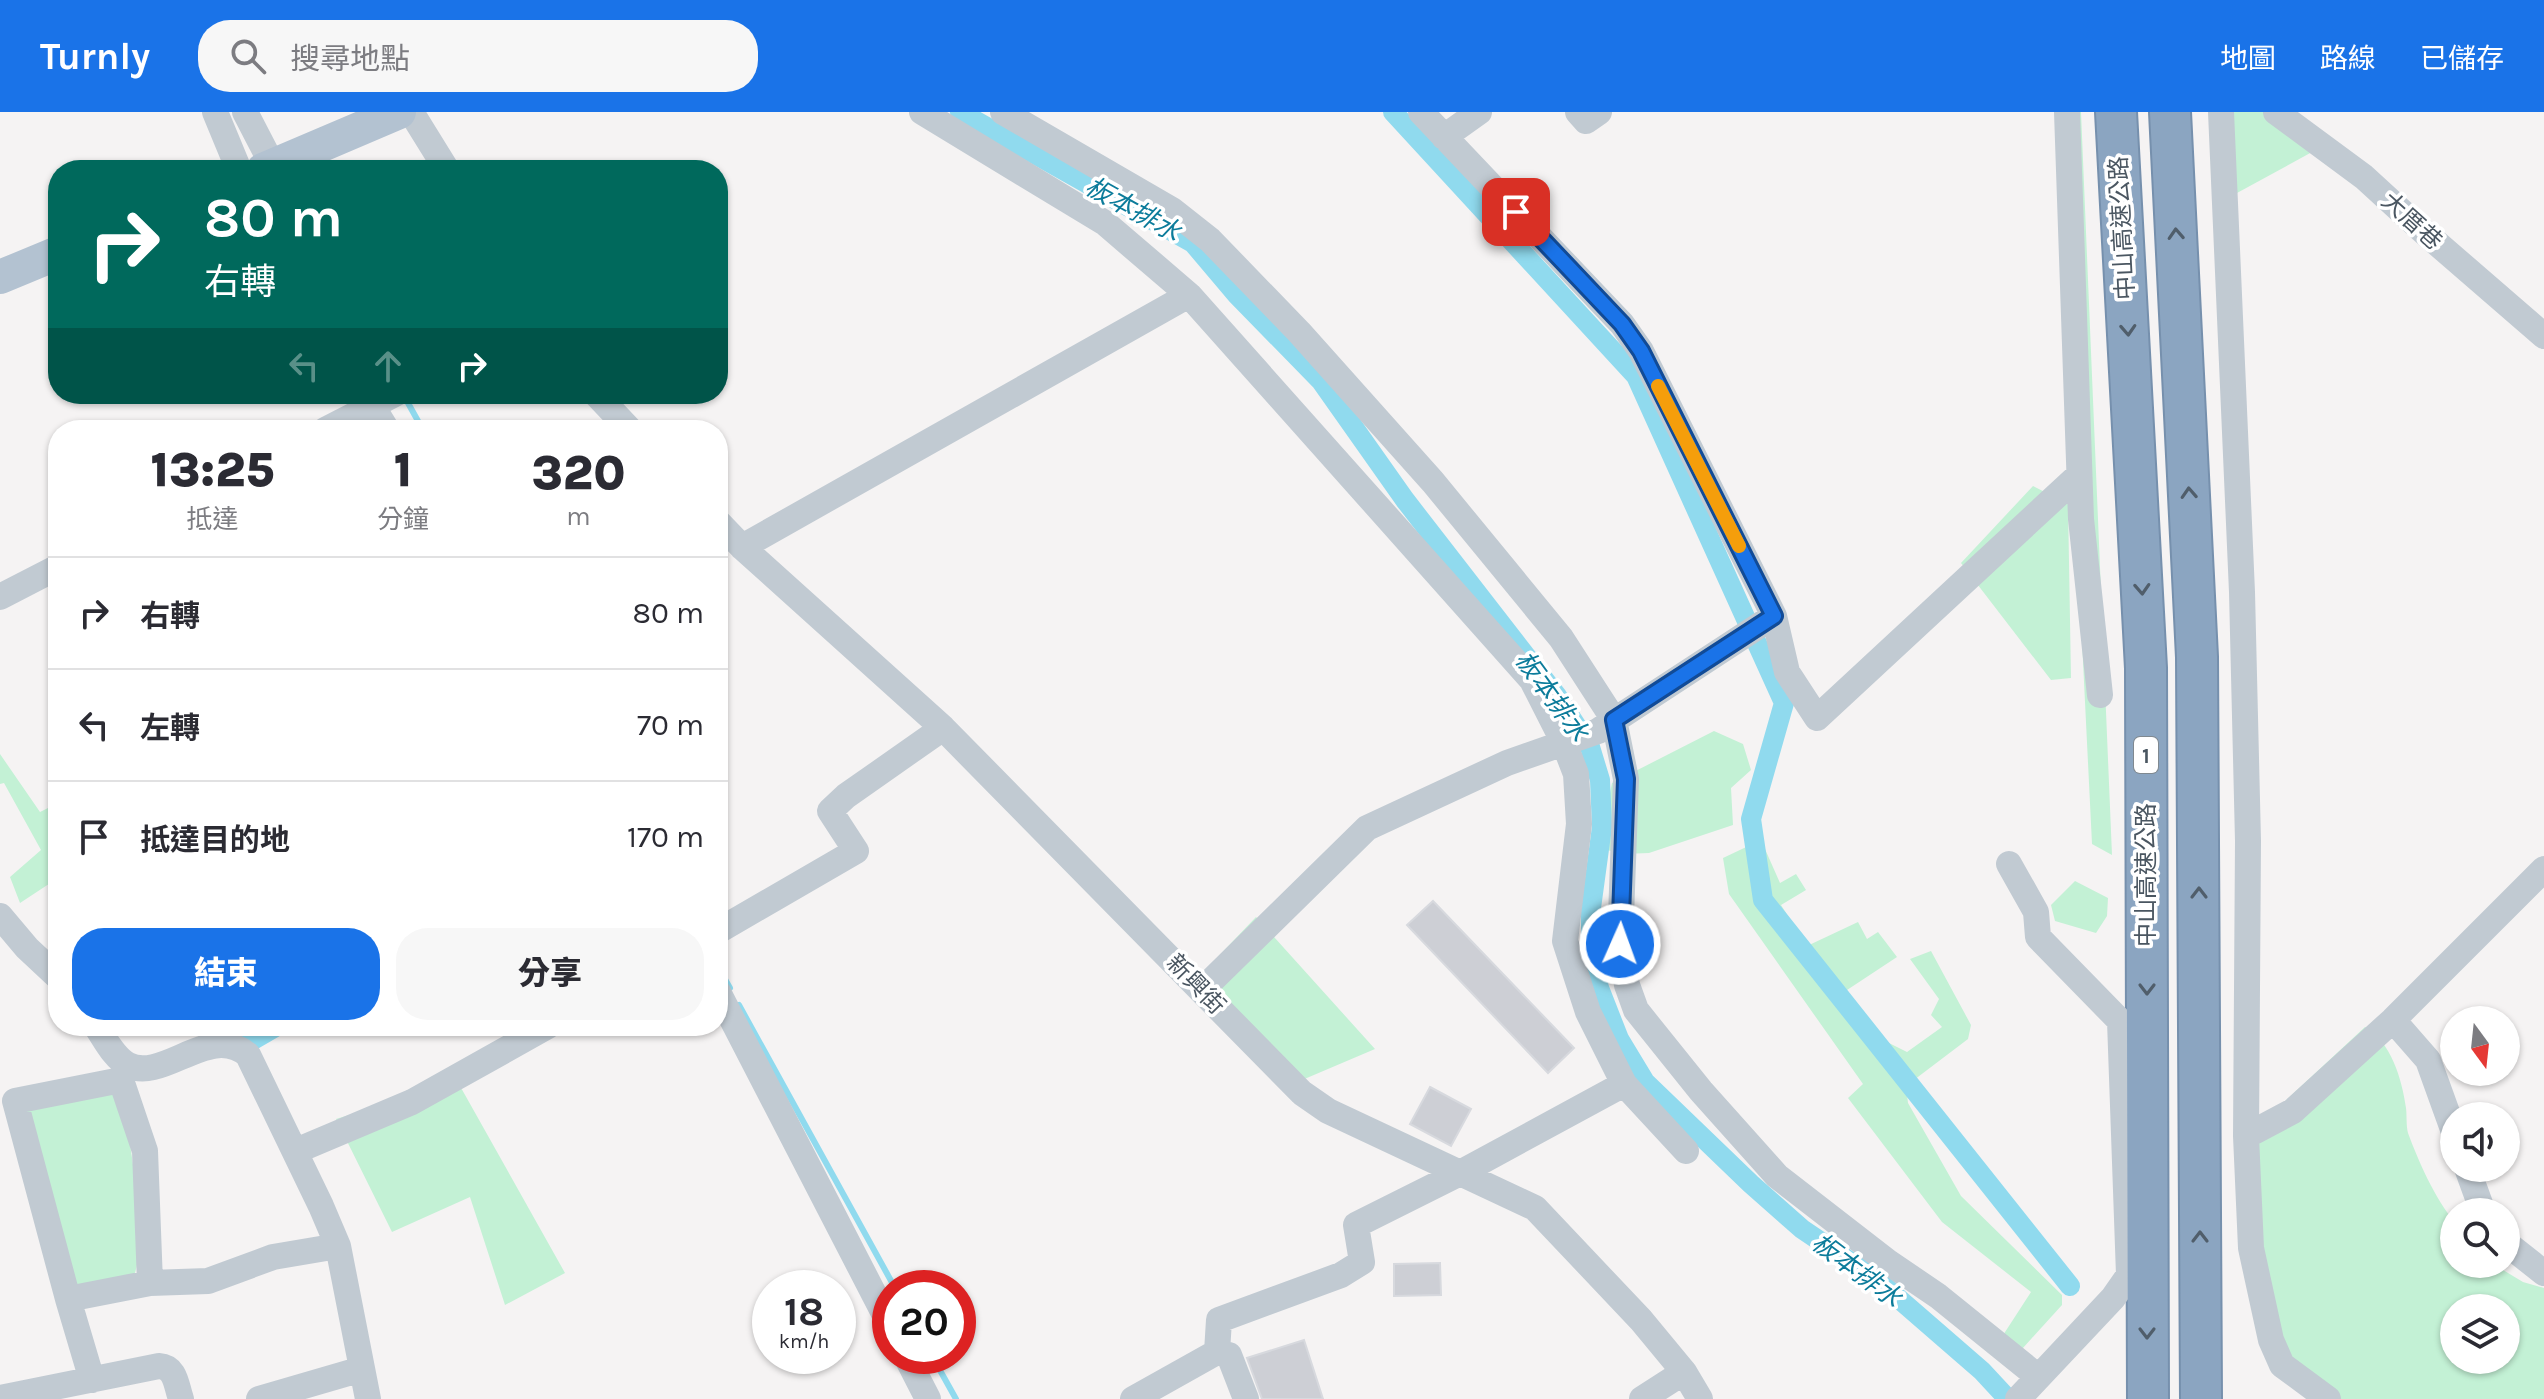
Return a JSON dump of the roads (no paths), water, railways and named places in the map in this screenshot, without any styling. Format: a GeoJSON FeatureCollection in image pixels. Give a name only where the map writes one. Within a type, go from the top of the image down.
{"type":"FeatureCollection","features":[{"type":"Feature","properties":{"kind":"highway","name":"中山高速公路"},"geometry":{"type":"LineString","coordinates":[[2116,112],[2146,668],[2148,1399]]}},
{"type":"Feature","properties":{"kind":"highway"},"geometry":{"type":"LineString","coordinates":[[2170,112],[2197,657],[2201,1399]]}},
{"type":"Feature","properties":{"kind":"main road"},"geometry":{"type":"LineString","coordinates":[[287,160],[399,112]]}},
{"type":"Feature","properties":{"kind":"main road"},"geometry":{"type":"LineString","coordinates":[[0,277],[48,257]]}},
{"type":"Feature","properties":{"kind":"street"},"geometry":{"type":"LineString","coordinates":[[215,112],[235,160]]}},
{"type":"Feature","properties":{"kind":"street"},"geometry":{"type":"LineString","coordinates":[[245,112],[265,160]]}},
{"type":"Feature","properties":{"kind":"street"},"geometry":{"type":"LineString","coordinates":[[411,112],[441,160]]}},
{"type":"Feature","properties":{"kind":"street"},"geometry":{"type":"LineString","coordinates":[[922,112],[1105,223],[1189,295],[1532,680],[1576,774],[1579,824],[1565,941],[1588,1012],[1624,1084],[1686,1151]]}},
{"type":"Feature","properties":{"kind":"street"},"geometry":{"type":"LineString","coordinates":[[1003,112],[1172,210],[1210,240],[1299,332],[1433,482],[1561,638],[1614,720],[1626,779],[1620,944],[1627,985],[1636,1010],[1701,1091],[1777,1176],[1888,1262],[1938,1296],[2037,1376]]}},
{"type":"Feature","properties":{"kind":"street"},"geometry":{"type":"LineString","coordinates":[[1421,112],[1622,324],[1641,351],[1774,616],[1787,672],[1817,718],[2079,475]]}},
{"type":"Feature","properties":{"kind":"street"},"geometry":{"type":"LineString","coordinates":[[1444,137],[1479,112]]}},
{"type":"Feature","properties":{"kind":"street"},"geometry":{"type":"LineString","coordinates":[[1578,112],[1586,121],[1599,112]]}},
{"type":"Feature","properties":{"kind":"street"},"geometry":{"type":"LineString","coordinates":[[2067,112],[2081,519],[2100,695]]}},
{"type":"Feature","properties":{"kind":"street"},"geometry":{"type":"LineString","coordinates":[[2221,112],[2242,607],[2248,841],[2246,1136],[2251,1248],[2271,1340],[2282,1365],[2328,1399]]}},
{"type":"Feature","properties":{"kind":"street","name":"大厝巷"},"geometry":{"type":"LineString","coordinates":[[2276,112],[2364,177],[2544,336]]}},
{"type":"Feature","properties":{"kind":"street"},"geometry":{"type":"LineString","coordinates":[[742,547],[1189,295]]}},
{"type":"Feature","properties":{"kind":"street"},"geometry":{"type":"LineString","coordinates":[[342,420],[368,404]]}},
{"type":"Feature","properties":{"kind":"street"},"geometry":{"type":"LineString","coordinates":[[605,404],[621,420]]}},
{"type":"Feature","properties":{"kind":"street","name":"新興街"},"geometry":{"type":"LineString","coordinates":[[728,532],[943,728],[1302,1093],[1328,1111],[1535,1208],[1641,1320],[1684,1372],[1700,1399]]}},
{"type":"Feature","properties":{"kind":"street"},"geometry":{"type":"LineString","coordinates":[[0,597],[48,572]]}},
{"type":"Feature","properties":{"kind":"street"},"geometry":{"type":"LineString","coordinates":[[1202,990],[1367,828],[1507,763],[1598,731],[1774,616]]}},
{"type":"Feature","properties":{"kind":"street"},"geometry":{"type":"LineString","coordinates":[[728,925],[856,851],[830,811],[846,796],[943,728]]}},
{"type":"Feature","properties":{"kind":"street"},"geometry":{"type":"LineString","coordinates":[[2009,864],[2036,912],[2038,937],[2120,1021],[2129,1275],[2113,1298],[2018,1399]]}},
{"type":"Feature","properties":{"kind":"street"},"geometry":{"type":"LineString","coordinates":[[2246,1136],[2293,1111],[2393,1020],[2544,869]]}},
{"type":"Feature","properties":{"kind":"street"},"geometry":{"type":"LineString","coordinates":[[0,916],[48,968]]}},
{"type":"Feature","properties":{"kind":"street"},"geometry":{"type":"LineString","coordinates":[[728,1011],[872,1290]]}},
{"type":"Feature","properties":{"kind":"street"},"geometry":{"type":"LineString","coordinates":[[2393,1020],[2428,1060],[2443,1102]]}},
{"type":"Feature","properties":{"kind":"street"},"geometry":{"type":"LineString","coordinates":[[103,1036],[119,1058],[133,1067],[149,1067],[219,1044],[234,1045],[248,1055],[338,1246],[368,1399]]}},
{"type":"Feature","properties":{"kind":"street"},"geometry":{"type":"LineString","coordinates":[[303,1148],[412,1102],[530,1036]]}},
{"type":"Feature","properties":{"kind":"street"},"geometry":{"type":"LineString","coordinates":[[92,1380],[15,1101],[121,1080],[145,1151],[150,1283]]}},
{"type":"Feature","properties":{"kind":"street"},"geometry":{"type":"LineString","coordinates":[[1217,1352],[1219,1320],[1341,1275],[1362,1262],[1356,1225],[1462,1172],[1624,1084]]}},
{"type":"Feature","properties":{"kind":"street"},"geometry":{"type":"LineString","coordinates":[[68,1299],[150,1283],[208,1281],[273,1257],[338,1246]]}},
{"type":"Feature","properties":{"kind":"street"},"geometry":{"type":"LineString","coordinates":[[2520,1254],[2544,1273]]}},
{"type":"Feature","properties":{"kind":"street"},"geometry":{"type":"LineString","coordinates":[[1133,1399],[1217,1352],[1229,1355],[1246,1399]]}},
{"type":"Feature","properties":{"kind":"street"},"geometry":{"type":"LineString","coordinates":[[0,1398],[166,1366],[171,1370],[181,1399]]}},
{"type":"Feature","properties":{"kind":"street"},"geometry":{"type":"LineString","coordinates":[[259,1399],[362,1369]]}},
{"type":"Feature","properties":{"kind":"street"},"geometry":{"type":"LineString","coordinates":[[1642,1399],[1684,1372]]}},
{"type":"Feature","properties":{"kind":"street"},"geometry":{"type":"LineString","coordinates":[[915,1374],[928,1399]]}},
{"type":"Feature","properties":{"kind":"water"},"geometry":{"type":"Polygon","coordinates":[[[233,1036],[280,1036],[254,1051],[233,1036]]]}},
{"type":"Feature","properties":{"kind":"waterway","name":"板本排水"},"geometry":{"type":"LineString","coordinates":[[960,112],[1193,243],[1237,295],[1321,381],[1405,500],[1557,696],[1590,747],[1600,780],[1602,827],[1591,908],[1591,946],[1599,988],[1619,1039],[1645,1082],[1802,1229],[1876,1279],[1982,1371],[2008,1399]]}},
{"type":"Feature","properties":{"kind":"waterway"},"geometry":{"type":"LineString","coordinates":[[1393,112],[1636,376],[1784,703],[1751,819],[1763,900],[2070,1286]]}},
{"type":"Feature","properties":{"kind":"waterway"},"geometry":{"type":"LineString","coordinates":[[409,404],[417,420]]}},
{"type":"Feature","properties":{"kind":"waterway"},"geometry":{"type":"LineString","coordinates":[[728,984],[730,988]]}},
{"type":"Feature","properties":{"kind":"waterway"},"geometry":{"type":"LineString","coordinates":[[739,1005],[885,1270]]}},
{"type":"Feature","properties":{"kind":"waterway"},"geometry":{"type":"LineString","coordinates":[[942,1374],[956,1399]]}}]}
